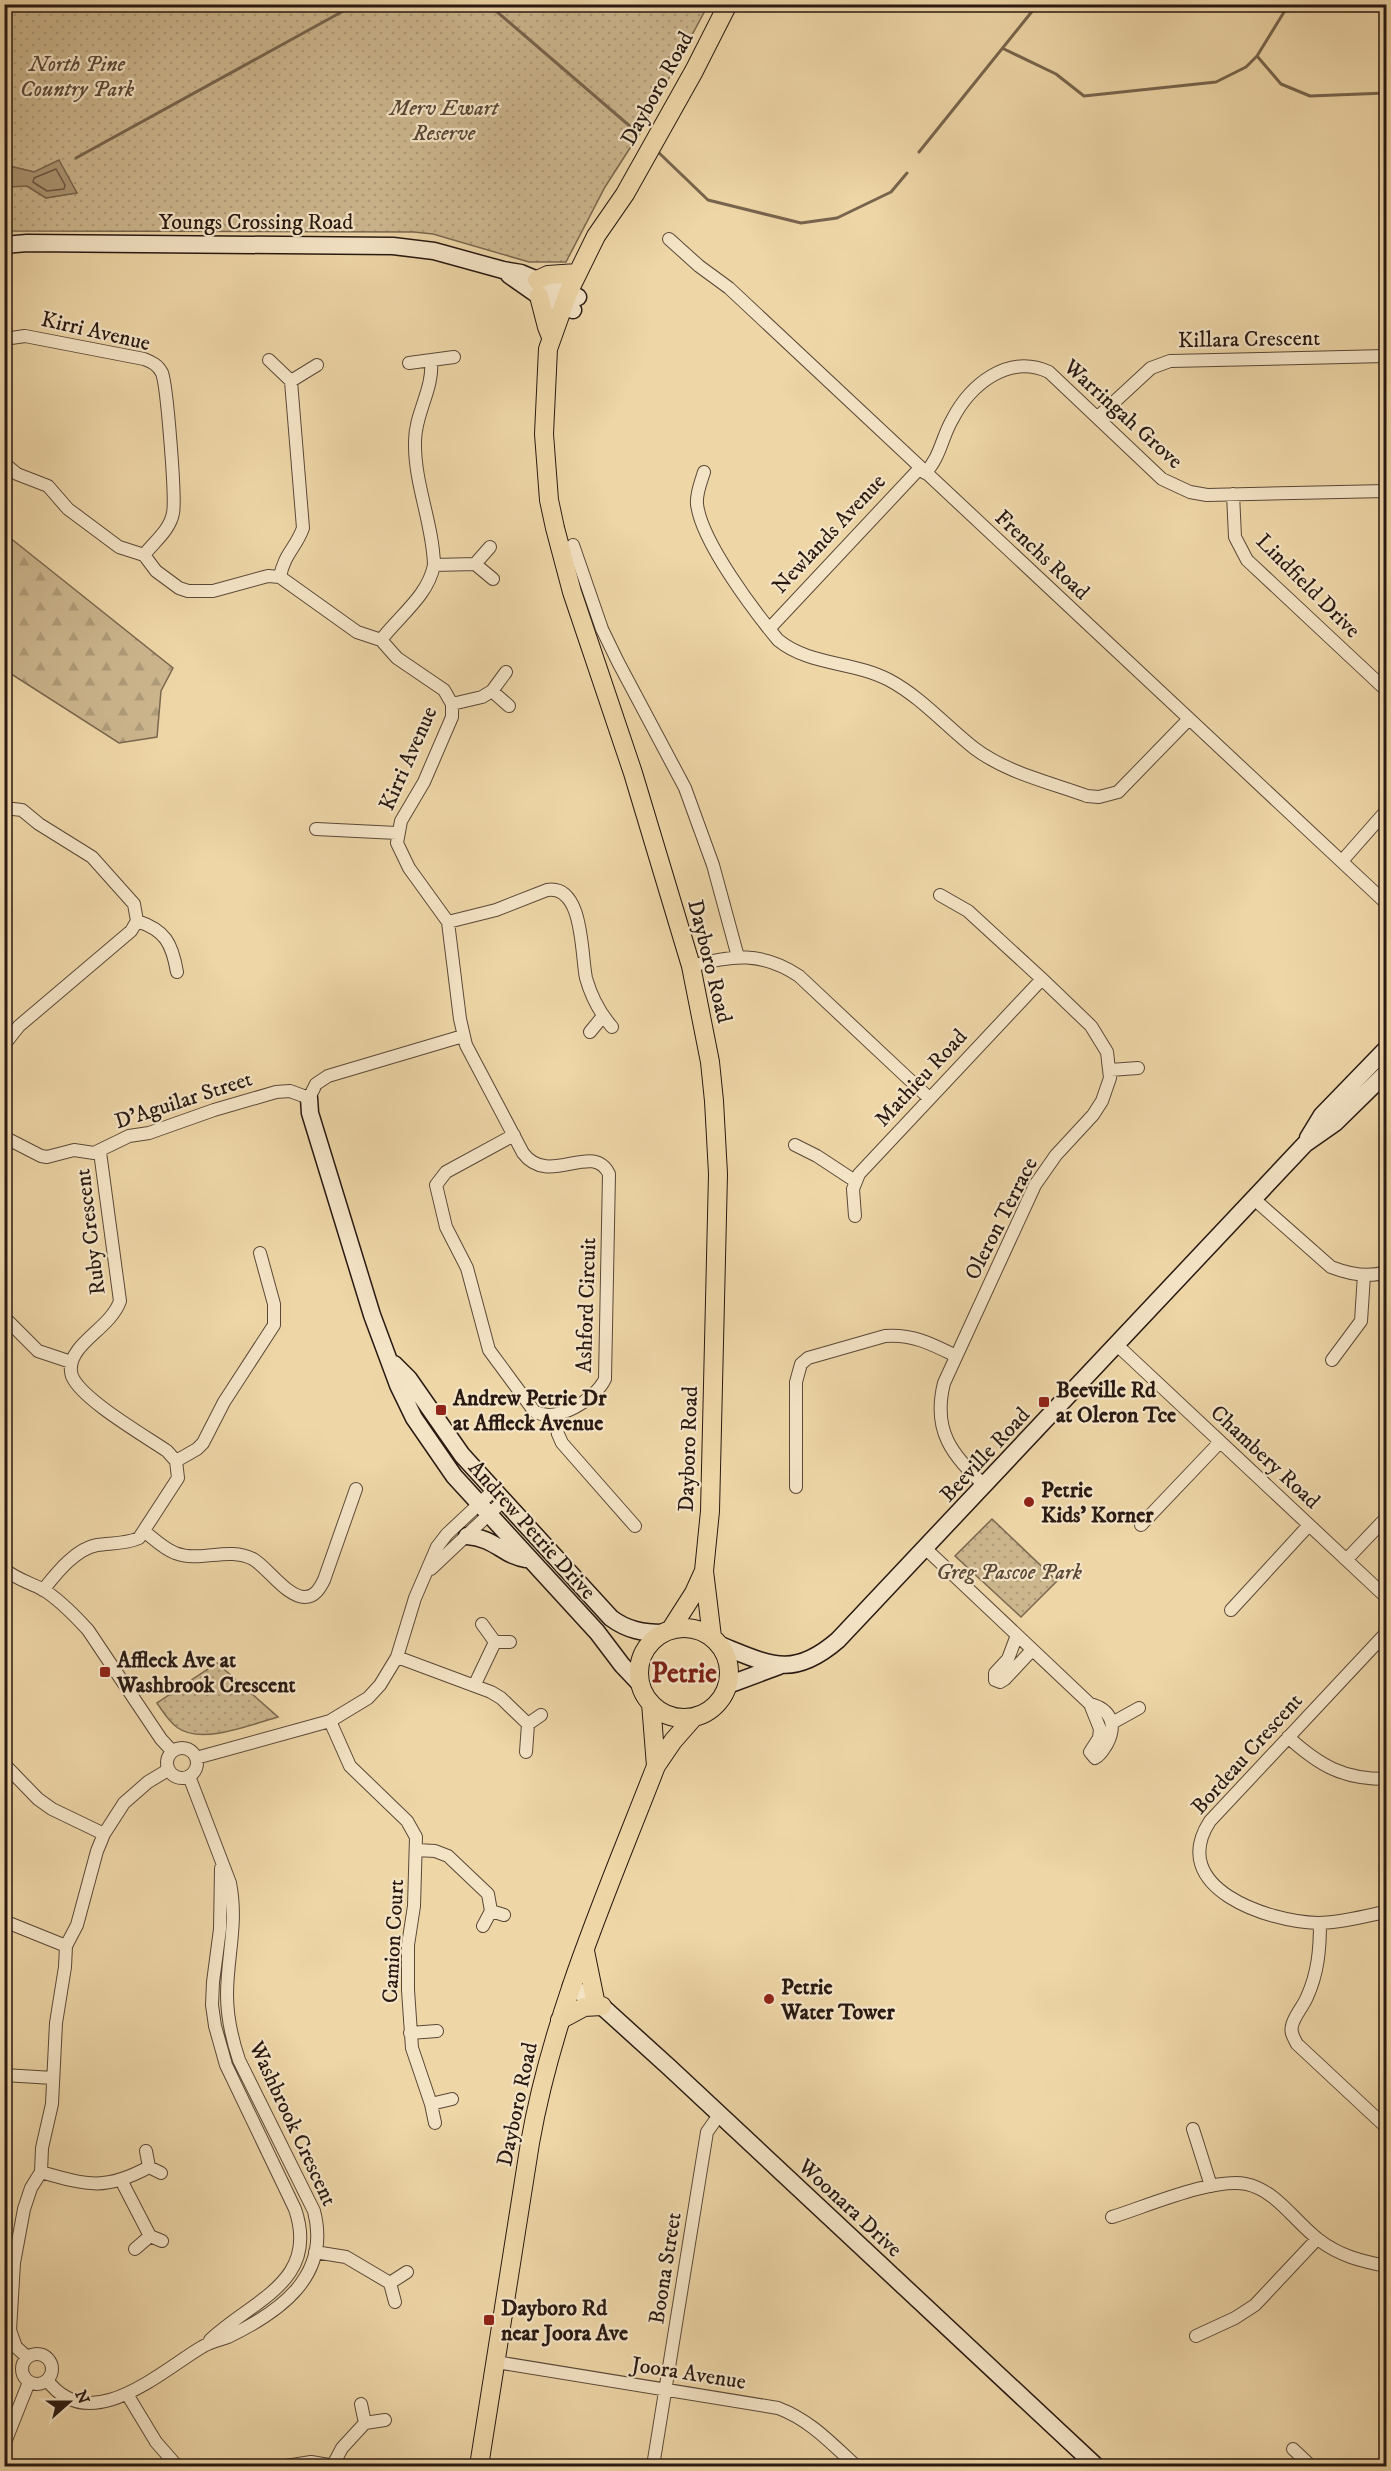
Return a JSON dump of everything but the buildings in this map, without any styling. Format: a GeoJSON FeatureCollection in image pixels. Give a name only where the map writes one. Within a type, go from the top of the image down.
{"type":"FeatureCollection","features":[{"type":"Feature","properties":{"kind":"main road","name":"Dayboro Road"},"geometry":{"type":"LineString","coordinates":[[547,381],[577,273],[596,236],[624,194],[694,71],[728,4]]}},
{"type":"Feature","properties":{"kind":"main road","name":"Dayboro Road"},"geometry":{"type":"LineString","coordinates":[[624,194],[616,219],[551,337],[547,362],[544,456],[549,500],[572,592],[633,773],[691,966],[710,1062],[718,1174],[710,1510],[704,1571],[716,1641]]}},
{"type":"Feature","properties":{"kind":"main road"},"geometry":{"type":"LineString","coordinates":[[551,337],[538,288],[548,275],[577,273]]}},
{"type":"Feature","properties":{"kind":"main road","name":"Dayboro Road"},"geometry":{"type":"LineString","coordinates":[[667,1631],[694,1593],[704,1571]]}},
{"type":"Feature","properties":{"kind":"main road"},"geometry":{"type":"LineString","coordinates":[[688,1627],[716,1641],[728,1661],[728,1685],[722,1697],[713,1708],[694,1717],[674,1717],[661,1712],[651,1703],[640,1685],[639,1670],[642,1655],[651,1642],[667,1631],[688,1627]]}},
{"type":"Feature","properties":{"kind":"main road","name":"Dayboro Road"},"geometry":{"type":"LineString","coordinates":[[651,1703],[656,1766]]}},
{"type":"Feature","properties":{"kind":"main road","name":"Dayboro Road"},"geometry":{"type":"LineString","coordinates":[[479,2466],[539,2094],[560,2020],[656,1766],[673,1741],[694,1717]]}},
{"type":"Feature","properties":{"kind":"main road"},"geometry":{"type":"LineString","coordinates":[[560,2020],[598,2003],[585,1949]]}},
{"type":"Feature","properties":{"kind":"street","name":"Frenchs Road"},"geometry":{"type":"LineString","coordinates":[[669,239],[699,266],[729,288],[1386,903]]}},
{"type":"Feature","properties":{"kind":"street","name":"Youngs Crossing Road"},"geometry":{"type":"LineString","coordinates":[[4,245],[177,243],[373,245],[434,251],[521,273],[538,288],[570,302]]}},
{"type":"Feature","properties":{"kind":"street","name":"Kirri Avenue"},"geometry":{"type":"LineString","coordinates":[[4,339],[25,336],[133,357],[153,363],[159,369],[165,389],[174,514],[164,532],[144,555]]}},
{"type":"Feature","properties":{"kind":"street","name":"Killara Crescent"},"geometry":{"type":"LineString","coordinates":[[1098,417],[1151,368],[1170,361],[1386,356]]}},
{"type":"Feature","properties":{"kind":"street"},"geometry":{"type":"LineString","coordinates":[[409,363],[454,357]]}},
{"type":"Feature","properties":{"kind":"street"},"geometry":{"type":"LineString","coordinates":[[4,463],[17,474],[48,486],[68,509],[119,547],[144,555],[164,578],[189,591],[213,591],[268,576],[280,578],[285,557],[300,537],[303,528],[291,381],[269,360]]}},
{"type":"Feature","properties":{"kind":"street"},"geometry":{"type":"LineString","coordinates":[[381,640],[428,585],[434,565],[417,471],[415,440],[418,417],[430,385],[430,360]]}},
{"type":"Feature","properties":{"kind":"street"},"geometry":{"type":"LineString","coordinates":[[291,381],[317,365]]}},
{"type":"Feature","properties":{"kind":"street","name":"Warringah Grove"},"geometry":{"type":"LineString","coordinates":[[923,470],[933,464],[951,421],[966,397],[984,381],[1008,368],[1028,365],[1048,372],[1162,479],[1190,492],[1207,495],[1386,491]]}},
{"type":"Feature","properties":{"kind":"street","name":"Newlands Avenue"},"geometry":{"type":"LineString","coordinates":[[769,629],[923,470]]}},
{"type":"Feature","properties":{"kind":"street"},"geometry":{"type":"LineString","coordinates":[[704,472],[697,492],[697,503],[705,534],[769,629],[790,650],[868,672],[902,687],[976,749],[1005,767],[1087,796],[1099,797],[1118,792],[1189,719]]}},
{"type":"Feature","properties":{"kind":"street","name":"Lindfield Drive"},"geometry":{"type":"LineString","coordinates":[[1233,494],[1234,537],[1247,560],[1386,690]]}},
{"type":"Feature","properties":{"kind":"street","name":"Dayboro Road"},"geometry":{"type":"LineString","coordinates":[[573,545],[602,629],[685,788],[713,865],[738,957]]}},
{"type":"Feature","properties":{"kind":"street"},"geometry":{"type":"LineString","coordinates":[[475,564],[490,547]]}},
{"type":"Feature","properties":{"kind":"street"},"geometry":{"type":"LineString","coordinates":[[434,565],[475,564],[494,579]]}},
{"type":"Feature","properties":{"kind":"street","name":"Kirri Avenue"},"geometry":{"type":"LineString","coordinates":[[280,578],[357,632],[381,640],[398,658],[444,690],[452,704],[452,717],[424,782],[406,810],[397,833],[399,851],[448,922],[464,1036]]}},
{"type":"Feature","properties":{"kind":"street"},"geometry":{"type":"LineString","coordinates":[[452,704],[482,697],[492,691],[506,672]]}},
{"type":"Feature","properties":{"kind":"street"},"geometry":{"type":"LineString","coordinates":[[492,691],[509,706]]}},
{"type":"Feature","properties":{"kind":"street"},"geometry":{"type":"LineString","coordinates":[[4,808],[22,810],[39,824],[92,858],[134,904],[137,921],[131,931],[19,1026],[4,1045]]}},
{"type":"Feature","properties":{"kind":"street"},"geometry":{"type":"LineString","coordinates":[[1342,861],[1386,811]]}},
{"type":"Feature","properties":{"kind":"street"},"geometry":{"type":"LineString","coordinates":[[316,829],[397,833]]}},
{"type":"Feature","properties":{"kind":"street"},"geometry":{"type":"LineString","coordinates":[[448,922],[496,910],[546,890],[562,891],[571,902],[583,948],[586,975],[603,1016],[612,1028]]}},
{"type":"Feature","properties":{"kind":"street","name":"Oleron Terrace"},"geometry":{"type":"LineString","coordinates":[[940,896],[959,903],[1098,1034],[1107,1052],[1110,1070],[1106,1094],[1098,1108],[1056,1155],[1035,1185],[956,1356],[941,1396],[941,1422],[955,1455],[985,1486]]}},
{"type":"Feature","properties":{"kind":"street"},"geometry":{"type":"LineString","coordinates":[[137,921],[162,933],[174,956],[177,972]]}},
{"type":"Feature","properties":{"kind":"street"},"geometry":{"type":"LineString","coordinates":[[691,966],[720,958],[738,957],[774,962],[799,976],[929,1098]]}},
{"type":"Feature","properties":{"kind":"street","name":"Mathieu Road"},"geometry":{"type":"LineString","coordinates":[[855,1181],[863,1168],[1042,979]]}},
{"type":"Feature","properties":{"kind":"street"},"geometry":{"type":"LineString","coordinates":[[590,1032],[603,1016]]}},
{"type":"Feature","properties":{"kind":"street"},"geometry":{"type":"LineString","coordinates":[[309,1098],[316,1084],[328,1076],[464,1036]]}},
{"type":"Feature","properties":{"kind":"street","name":"Ashford Circuit"},"geometry":{"type":"LineString","coordinates":[[464,1036],[470,1055],[527,1159],[548,1168],[595,1160],[604,1165],[609,1174],[605,1379],[594,1394],[555,1416]]}},
{"type":"Feature","properties":{"kind":"street","name":"Beeville Road"},"geometry":{"type":"LineString","coordinates":[[1305,1144],[1322,1115],[1386,1048]]}},
{"type":"Feature","properties":{"kind":"street"},"geometry":{"type":"LineString","coordinates":[[1110,1070],[1138,1068]]}},
{"type":"Feature","properties":{"kind":"street","name":"Beeville Road"},"geometry":{"type":"LineString","coordinates":[[728,1685],[779,1666],[802,1664],[830,1647],[926,1549],[1305,1144],[1335,1123],[1386,1073]]}},
{"type":"Feature","properties":{"kind":"street","name":"D'Aguilar Street"},"geometry":{"type":"LineString","coordinates":[[4,1137],[35,1154],[47,1157],[74,1150],[90,1154],[100,1152],[112,1142],[129,1136],[149,1133],[214,1110],[276,1092],[290,1091],[309,1098]]}},
{"type":"Feature","properties":{"kind":"street","name":"Andrew Petrie Drive"},"geometry":{"type":"LineString","coordinates":[[309,1098],[310,1113],[369,1304],[405,1402],[424,1435],[454,1476],[597,1632],[640,1685]]}},
{"type":"Feature","properties":{"kind":"street"},"geometry":{"type":"LineString","coordinates":[[514,1135],[446,1172],[436,1185],[446,1227],[467,1268],[489,1350],[534,1411],[544,1416],[555,1416],[562,1443],[635,1526]]}},
{"type":"Feature","properties":{"kind":"street"},"geometry":{"type":"LineString","coordinates":[[795,1145],[817,1156],[855,1181],[853,1189],[855,1216]]}},
{"type":"Feature","properties":{"kind":"street","name":"Ruby Crescent"},"geometry":{"type":"LineString","coordinates":[[71,1362],[79,1348],[117,1308],[120,1301],[100,1152]]}},
{"type":"Feature","properties":{"kind":"street"},"geometry":{"type":"LineString","coordinates":[[1254,1199],[1330,1267],[1364,1275],[1386,1272]]}},
{"type":"Feature","properties":{"kind":"street"},"geometry":{"type":"LineString","coordinates":[[176,1461],[197,1449],[202,1443],[224,1402],[274,1325],[274,1304],[260,1253]]}},
{"type":"Feature","properties":{"kind":"street"},"geometry":{"type":"LineString","coordinates":[[1332,1360],[1361,1321],[1364,1275]]}},
{"type":"Feature","properties":{"kind":"street"},"geometry":{"type":"LineString","coordinates":[[4,1317],[38,1351],[71,1362],[73,1378],[92,1399],[167,1451],[176,1461],[178,1478],[145,1532],[132,1542],[95,1545],[87,1548],[77,1554],[43,1590]]}},
{"type":"Feature","properties":{"kind":"street"},"geometry":{"type":"LineString","coordinates":[[795,1487],[797,1361],[897,1335],[922,1340],[956,1356]]}},
{"type":"Feature","properties":{"kind":"street","name":"Chambery Road"},"geometry":{"type":"LineString","coordinates":[[1117,1345],[1386,1597]]}},
{"type":"Feature","properties":{"kind":"street","name":"Andrew Petrie Drive"},"geometry":{"type":"LineString","coordinates":[[391,1361],[408,1379],[452,1443],[611,1618],[633,1630],[647,1633],[667,1631]]}},
{"type":"Feature","properties":{"kind":"street"},"geometry":{"type":"LineString","coordinates":[[1141,1525],[1220,1442]]}},
{"type":"Feature","properties":{"kind":"street"},"geometry":{"type":"LineString","coordinates":[[145,1532],[173,1553],[183,1556],[229,1553],[242,1555],[254,1560],[291,1592],[304,1597],[310,1596],[320,1588],[324,1580],[356,1489]]}},
{"type":"Feature","properties":{"kind":"street"},"geometry":{"type":"LineString","coordinates":[[196,1758],[330,1721],[368,1698],[380,1685],[397,1657],[415,1598],[442,1541],[499,1496]]}},
{"type":"Feature","properties":{"kind":"street"},"geometry":{"type":"LineString","coordinates":[[428,1572],[466,1536],[484,1508]]}},
{"type":"Feature","properties":{"kind":"street"},"geometry":{"type":"LineString","coordinates":[[1347,1559],[1386,1518]]}},
{"type":"Feature","properties":{"kind":"street"},"geometry":{"type":"LineString","coordinates":[[1231,1610],[1309,1525]]}},
{"type":"Feature","properties":{"kind":"street"},"geometry":{"type":"LineString","coordinates":[[466,1536],[483,1538],[499,1545],[516,1558],[530,1559]]}},
{"type":"Feature","properties":{"kind":"street"},"geometry":{"type":"LineString","coordinates":[[926,1549],[1090,1704],[1100,1729],[1099,1738],[1090,1752],[1089,1762],[1100,1755],[1112,1734],[1112,1723],[1097,1706],[1090,1704]]}},
{"type":"Feature","properties":{"kind":"street"},"geometry":{"type":"LineString","coordinates":[[4,1569],[16,1578],[43,1590],[88,1630],[161,1739],[172,1751]]}},
{"type":"Feature","properties":{"kind":"street"},"geometry":{"type":"LineString","coordinates":[[482,1624],[495,1642]]}},
{"type":"Feature","properties":{"kind":"street","name":"Bordeau Crescent"},"geometry":{"type":"LineString","coordinates":[[1386,1633],[1210,1821],[1200,1841],[1201,1863],[1206,1876],[1235,1902],[1255,1911],[1281,1918],[1320,1923],[1386,1912]]}},
{"type":"Feature","properties":{"kind":"street"},"geometry":{"type":"LineString","coordinates":[[1017,1635],[1008,1659],[995,1673],[994,1680],[1000,1682],[1005,1679],[1032,1650]]}},
{"type":"Feature","properties":{"kind":"street"},"geometry":{"type":"LineString","coordinates":[[716,1641],[779,1666]]}},
{"type":"Feature","properties":{"kind":"street"},"geometry":{"type":"LineString","coordinates":[[475,1684],[495,1642]]}},
{"type":"Feature","properties":{"kind":"street"},"geometry":{"type":"LineString","coordinates":[[495,1642],[510,1642]]}},
{"type":"Feature","properties":{"kind":"street"},"geometry":{"type":"LineString","coordinates":[[397,1657],[475,1684],[501,1698],[528,1724]]}},
{"type":"Feature","properties":{"kind":"street"},"geometry":{"type":"LineString","coordinates":[[1112,1723],[1139,1708]]}},
{"type":"Feature","properties":{"kind":"street"},"geometry":{"type":"LineString","coordinates":[[528,1724],[541,1715]]}},
{"type":"Feature","properties":{"kind":"street","name":"Camion Court"},"geometry":{"type":"LineString","coordinates":[[330,1721],[350,1767],[407,1821],[416,1837],[414,1905],[408,1945],[410,2034],[435,2123]]}},
{"type":"Feature","properties":{"kind":"street"},"geometry":{"type":"LineString","coordinates":[[526,1752],[528,1724]]}},
{"type":"Feature","properties":{"kind":"street"},"geometry":{"type":"LineString","coordinates":[[1288,1737],[1323,1766],[1338,1772],[1372,1779],[1386,1779]]}},
{"type":"Feature","properties":{"kind":"street"},"geometry":{"type":"LineString","coordinates":[[186,1748],[196,1758],[196,1768],[189,1776],[175,1776],[168,1770],[167,1760],[172,1751],[186,1748]]}},
{"type":"Feature","properties":{"kind":"street"},"geometry":{"type":"LineString","coordinates":[[4,1764],[38,1799],[52,1809],[104,1834]]}},
{"type":"Feature","properties":{"kind":"street"},"geometry":{"type":"LineString","coordinates":[[27,2357],[16,2347],[10,2330],[14,2263],[24,2209],[31,2188],[41,2172],[42,2148],[52,2103],[56,2023],[66,1946],[77,1925],[97,1851],[104,1834],[124,1803],[148,1782],[168,1770]]}},
{"type":"Feature","properties":{"kind":"street","name":"Washbrook Crescent"},"geometry":{"type":"LineString","coordinates":[[47,2380],[58,2391],[78,2401],[89,2403],[115,2400],[205,2345],[228,2336],[287,2301],[308,2275],[315,2252],[317,2231],[314,2211],[239,2060],[232,2038],[227,1994],[234,1902],[230,1883],[189,1776]]}},
{"type":"Feature","properties":{"kind":"street","name":"Camion Court"},"geometry":{"type":"LineString","coordinates":[[417,1850],[435,1851],[448,1856],[488,1894],[491,1911]]}},
{"type":"Feature","properties":{"kind":"street","name":"Washbrook Crescent"},"geometry":{"type":"LineString","coordinates":[[205,2345],[222,2329],[282,2284],[296,2264],[301,2237],[300,2223],[295,2209],[226,2065],[215,2026],[212,2006],[221,1910],[221,1863]]}},
{"type":"Feature","properties":{"kind":"street"},"geometry":{"type":"LineString","coordinates":[[483,1926],[491,1911],[504,1914]]}},
{"type":"Feature","properties":{"kind":"street"},"geometry":{"type":"LineString","coordinates":[[4,1921],[66,1946]]}},
{"type":"Feature","properties":{"kind":"street"},"geometry":{"type":"LineString","coordinates":[[1320,1923],[1320,1949],[1315,1976],[1307,1998],[1292,2024],[1293,2037],[1386,2127]]}},
{"type":"Feature","properties":{"kind":"street","name":"Woonara Drive"},"geometry":{"type":"LineString","coordinates":[[571,1986],[598,2003],[1096,2466]]}},
{"type":"Feature","properties":{"kind":"street","name":"Camion Court"},"geometry":{"type":"LineString","coordinates":[[410,2034],[437,2031]]}},
{"type":"Feature","properties":{"kind":"street"},"geometry":{"type":"LineString","coordinates":[[4,2075],[53,2078]]}},
{"type":"Feature","properties":{"kind":"street"},"geometry":{"type":"LineString","coordinates":[[431,2104],[452,2099]]}},
{"type":"Feature","properties":{"kind":"street","name":"Boona Street"},"geometry":{"type":"LineString","coordinates":[[653,2466],[707,2132],[719,2115]]}},
{"type":"Feature","properties":{"kind":"street"},"geometry":{"type":"LineString","coordinates":[[1193,2128],[1211,2186]]}},
{"type":"Feature","properties":{"kind":"street"},"geometry":{"type":"LineString","coordinates":[[146,2151],[149,2167]]}},
{"type":"Feature","properties":{"kind":"street"},"geometry":{"type":"LineString","coordinates":[[41,2172],[90,2184],[107,2184],[149,2167]]}},
{"type":"Feature","properties":{"kind":"street"},"geometry":{"type":"LineString","coordinates":[[149,2167],[161,2173]]}},
{"type":"Feature","properties":{"kind":"street"},"geometry":{"type":"LineString","coordinates":[[121,2180],[156,2239],[135,2249]]}},
{"type":"Feature","properties":{"kind":"street"},"geometry":{"type":"LineString","coordinates":[[1112,2217],[1211,2186],[1245,2183],[1258,2187],[1270,2195],[1317,2239],[1353,2260],[1386,2266]]}},
{"type":"Feature","properties":{"kind":"street"},"geometry":{"type":"LineString","coordinates":[[1196,2336],[1235,2318],[1255,2305],[1317,2239]]}},
{"type":"Feature","properties":{"kind":"street"},"geometry":{"type":"LineString","coordinates":[[315,2252],[346,2257],[390,2283],[395,2302]]}},
{"type":"Feature","properties":{"kind":"street"},"geometry":{"type":"LineString","coordinates":[[390,2283],[407,2272]]}},
{"type":"Feature","properties":{"kind":"street"},"geometry":{"type":"LineString","coordinates":[[37,2354],[50,2361],[52,2371],[47,2380],[39,2384],[29,2382],[22,2370],[27,2357],[37,2354]]}},
{"type":"Feature","properties":{"kind":"street","name":"Joora Avenue"},"geometry":{"type":"LineString","coordinates":[[496,2362],[778,2408],[797,2415],[856,2466]]}},
{"type":"Feature","properties":{"kind":"street"},"geometry":{"type":"LineString","coordinates":[[4,2445],[29,2382]]}},
{"type":"Feature","properties":{"kind":"street"},"geometry":{"type":"LineString","coordinates":[[127,2394],[156,2442],[177,2466]]}},
{"type":"Feature","properties":{"kind":"street"},"geometry":{"type":"LineString","coordinates":[[361,2404],[365,2423]]}},
{"type":"Feature","properties":{"kind":"street"},"geometry":{"type":"LineString","coordinates":[[286,2466],[311,2463],[334,2466],[342,2448],[365,2423],[385,2420]]}},
{"type":"Feature","properties":{"kind":"street"},"geometry":{"type":"LineString","coordinates":[[1293,2449],[1311,2466]]}},
{"type":"Feature","properties":{"kind":"green space","name":"Merv Ewart Reserve"},"geometry":{"type":"Polygon","coordinates":[[[5,5],[708,5],[639,134],[605,187],[566,262],[529,262],[433,234],[414,232],[5,231],[4,187],[27,186],[46,198],[76,193],[34,172],[5,165],[5,5]]]}},
{"type":"Feature","properties":{"kind":"green space"},"geometry":{"type":"Polygon","coordinates":[[[4,533],[173,668],[161,691],[157,737],[119,743],[5,670],[4,533]]]}},
{"type":"Feature","properties":{"kind":"green space","name":"Greg Pascoe Park"},"geometry":{"type":"Polygon","coordinates":[[[992,1519],[1057,1581],[1021,1617],[955,1556],[992,1519]]]}},
{"type":"Feature","properties":{"kind":"green space"},"geometry":{"type":"Polygon","coordinates":[[[217,1663],[278,1717],[214,1734],[188,1733],[175,1726],[157,1703],[217,1663]]]}},
{"type":"Feature","properties":{"kind":"water"},"geometry":{"type":"Polygon","coordinates":[[[59,160],[77,193],[46,198],[27,186],[5,187],[5,165],[34,172],[59,160]]]}},
{"type":"Feature","properties":{"kind":"waterway"},"geometry":{"type":"LineString","coordinates":[[76,158],[356,4]]}},
{"type":"Feature","properties":{"kind":"waterway"},"geometry":{"type":"LineString","coordinates":[[488,4],[639,134]]}},
{"type":"Feature","properties":{"kind":"waterway"},"geometry":{"type":"LineString","coordinates":[[919,152],[1038,4]]}},
{"type":"Feature","properties":{"kind":"waterway"},"geometry":{"type":"LineString","coordinates":[[1004,49],[1056,74],[1084,96],[1216,82],[1246,67],[1257,56],[1289,4]]}},
{"type":"Feature","properties":{"kind":"waterway"},"geometry":{"type":"LineString","coordinates":[[1257,56],[1281,84],[1310,96],[1386,93]]}},
{"type":"Feature","properties":{"kind":"waterway"},"geometry":{"type":"LineString","coordinates":[[656,150],[708,200],[801,223],[837,218],[891,192],[907,173]]}},
{"type":"Feature","properties":{"kind":"place","name":"Beeville Rd at Oleron Tce"},"geometry":{"type":"Point","coordinates":[1044,1402]}},
{"type":"Feature","properties":{"kind":"place","name":"Andrew Petrie Dr at Affleck Avenue"},"geometry":{"type":"Point","coordinates":[441,1410]}},
{"type":"Feature","properties":{"kind":"place","name":"Petrie Kids' Korner"},"geometry":{"type":"Point","coordinates":[1029,1502]}},
{"type":"Feature","properties":{"kind":"place","name":"Affleck Ave at Washbrook Crescent"},"geometry":{"type":"Point","coordinates":[105,1672]}},
{"type":"Feature","properties":{"kind":"place","name":"Petrie Water Tower"},"geometry":{"type":"Point","coordinates":[769,1999]}},
{"type":"Feature","properties":{"kind":"place","name":"Dayboro Rd near Joora Ave"},"geometry":{"type":"Point","coordinates":[489,2320]}},
{"type":"Feature","properties":{"kind":"district","name":"Petrie"},"geometry":{"type":"Point","coordinates":[684,1672]}},
{"type":"Feature","properties":{"kind":"park label","name":"North Pine Country Park"},"geometry":{"type":"Point","coordinates":[77,76]}}]}
